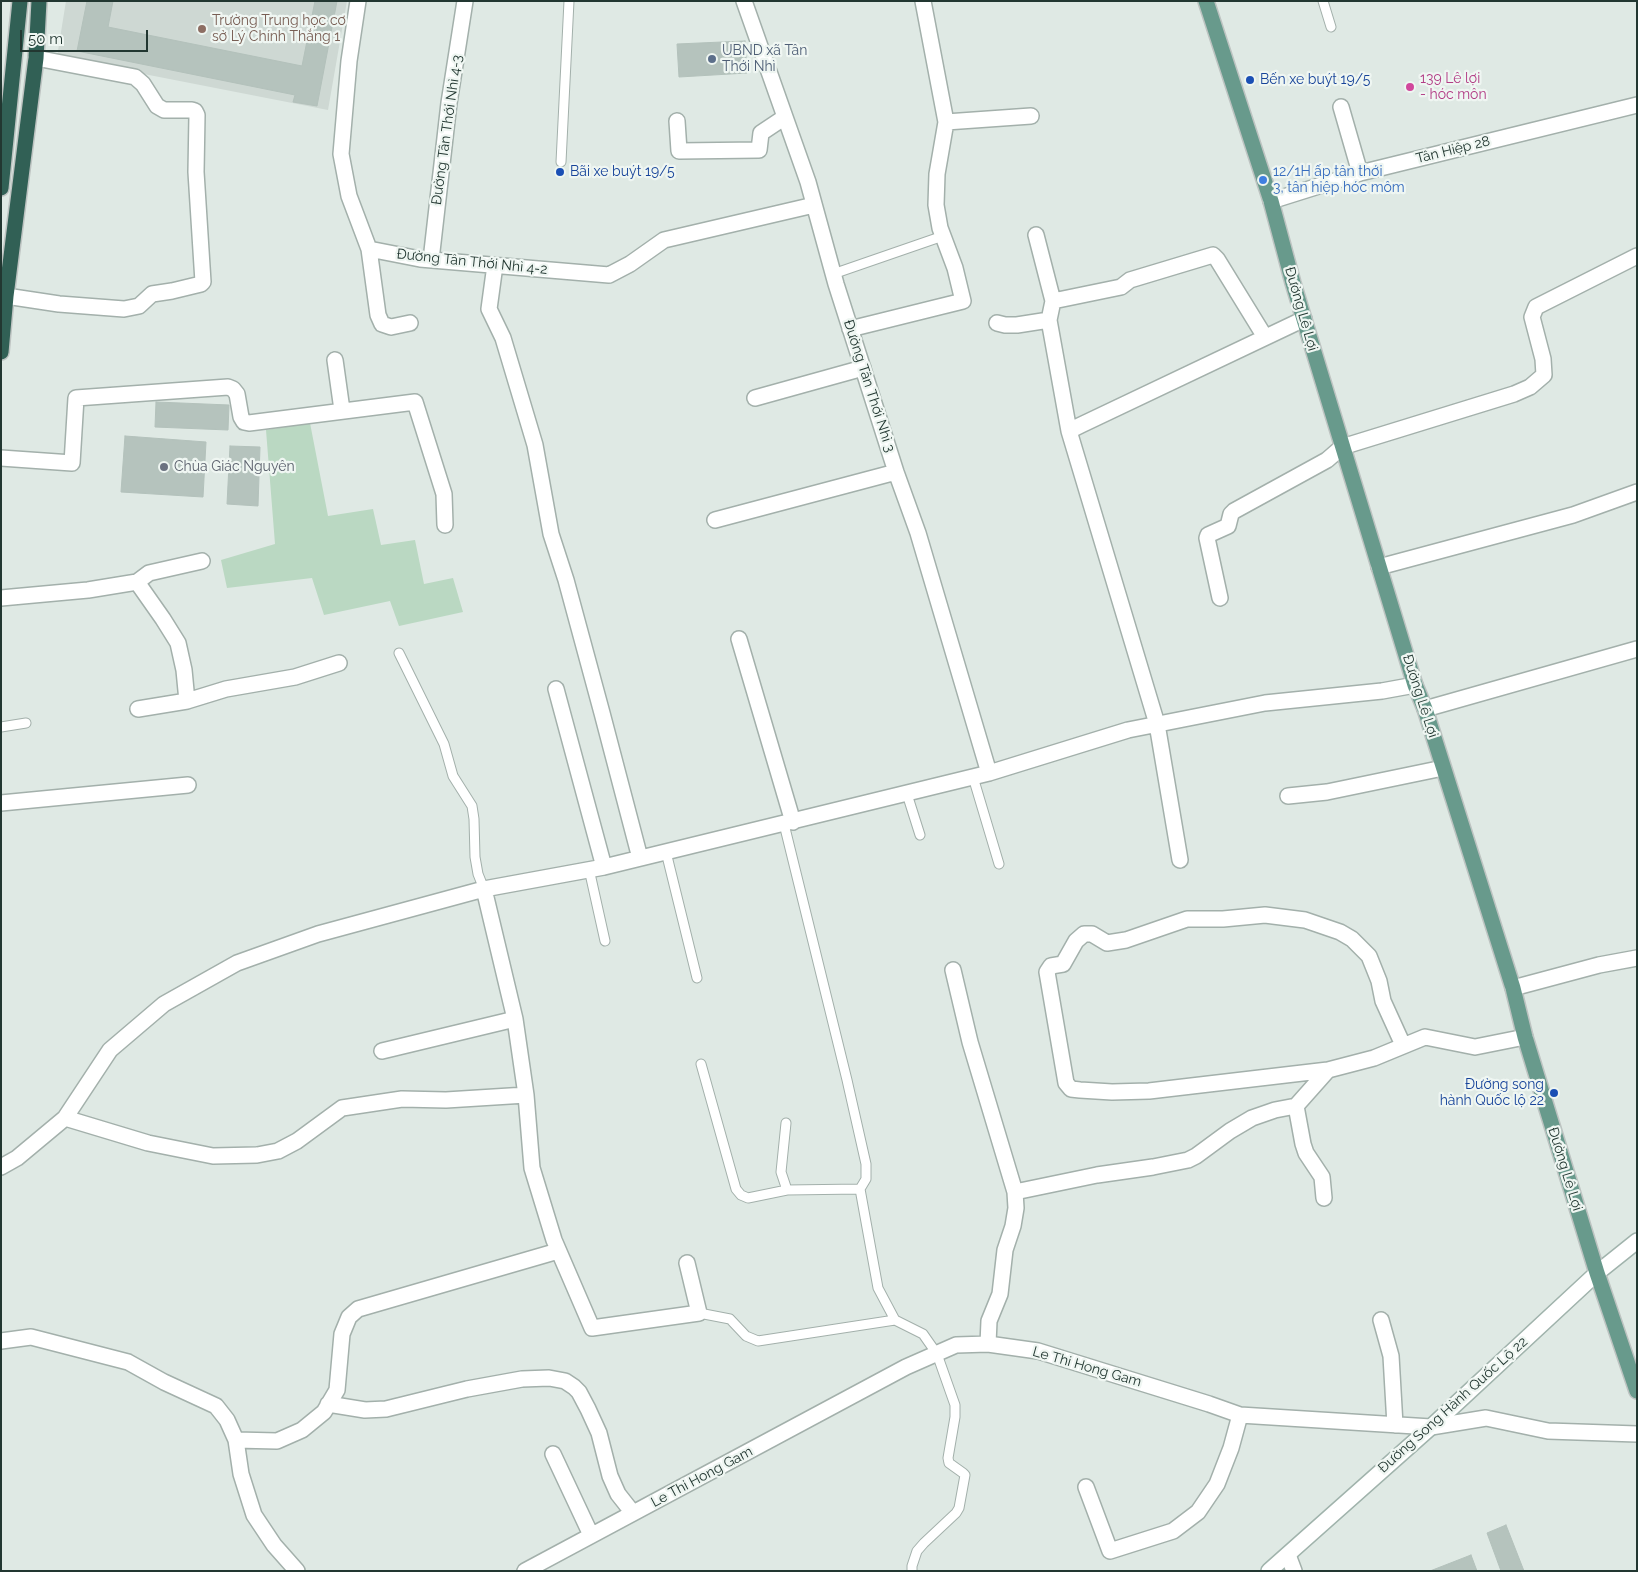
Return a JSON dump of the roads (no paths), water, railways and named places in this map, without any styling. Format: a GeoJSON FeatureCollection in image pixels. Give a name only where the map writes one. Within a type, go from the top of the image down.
{"type":"FeatureCollection","features":[{"type":"Feature","properties":{"kind":"highway"},"geometry":{"type":"LineString","coordinates":[[1,188],[20,1]]}},
{"type":"Feature","properties":{"kind":"highway"},"geometry":{"type":"LineString","coordinates":[[1,352],[6,296],[36,58],[39,1]]}},
{"type":"Feature","properties":{"kind":"main road","name":"Đường Lê Lợi"},"geometry":{"type":"LineString","coordinates":[[1206,1],[1271,201],[1342,447],[1415,685],[1425,709],[1513,988],[1525,1037],[1598,1273],[1637,1391]]}},
{"type":"Feature","properties":{"kind":"street"},"geometry":{"type":"LineString","coordinates":[[358,1],[349,61],[341,154],[349,196],[369,249],[378,315],[382,324],[390,327],[410,322]]}},
{"type":"Feature","properties":{"kind":"street","name":"Đường Tân Thới Nhì 4-3"},"geometry":{"type":"LineString","coordinates":[[431,260],[448,113],[465,1]]}},
{"type":"Feature","properties":{"kind":"street","name":"Đường Tân Thới Nhì 3"},"geometry":{"type":"LineString","coordinates":[[744,1],[808,182],[850,329],[896,472],[918,533],[988,773]]}},
{"type":"Feature","properties":{"kind":"street"},"geometry":{"type":"LineString","coordinates":[[850,329],[963,301],[955,268],[940,228],[936,205],[936,174],[946,122],[923,1]]}},
{"type":"Feature","properties":{"kind":"street"},"geometry":{"type":"LineString","coordinates":[[6,296],[59,304],[124,309],[139,306],[152,294],[172,292],[201,284],[202,282],[196,172],[197,115],[195,111],[164,110],[158,106],[144,84],[135,77],[36,58]]}},
{"type":"Feature","properties":{"kind":"street","name":"Tân Hiệp 28"},"geometry":{"type":"LineString","coordinates":[[1271,201],[1360,173],[1637,105]]}},
{"type":"Feature","properties":{"kind":"street"},"geometry":{"type":"LineString","coordinates":[[1341,107],[1360,173]]}},
{"type":"Feature","properties":{"kind":"street"},"geometry":{"type":"LineString","coordinates":[[946,122],[1031,116]]}},
{"type":"Feature","properties":{"kind":"street"},"geometry":{"type":"LineString","coordinates":[[677,121],[680,151],[760,150],[761,133],[785,117]]}},
{"type":"Feature","properties":{"kind":"street","name":"Đường Tân Thới Nhì 4-2"},"geometry":{"type":"LineString","coordinates":[[369,249],[431,260],[609,275],[630,264],[664,240],[814,205]]}},
{"type":"Feature","properties":{"kind":"street"},"geometry":{"type":"LineString","coordinates":[[1036,235],[1053,301],[1049,320],[1069,432],[1157,724],[1180,860]]}},
{"type":"Feature","properties":{"kind":"street"},"geometry":{"type":"LineString","coordinates":[[1053,301],[1121,287],[1137,277],[1212,255],[1217,259],[1265,337]]}},
{"type":"Feature","properties":{"kind":"street"},"geometry":{"type":"LineString","coordinates":[[1220,598],[1207,536],[1228,526],[1231,514],[1234,511],[1327,460],[1342,447],[1514,394],[1530,387],[1544,375],[1543,359],[1532,317],[1536,307],[1637,256]]}},
{"type":"Feature","properties":{"kind":"street"},"geometry":{"type":"LineString","coordinates":[[495,265],[489,309],[503,338],[534,445],[551,534],[566,580],[600,703],[640,858]]}},
{"type":"Feature","properties":{"kind":"street"},"geometry":{"type":"LineString","coordinates":[[1069,432],[1080,425],[1304,319]]}},
{"type":"Feature","properties":{"kind":"street"},"geometry":{"type":"LineString","coordinates":[[997,323],[1017,325],[1049,320]]}},
{"type":"Feature","properties":{"kind":"street"},"geometry":{"type":"LineString","coordinates":[[335,360],[342,410]]}},
{"type":"Feature","properties":{"kind":"street"},"geometry":{"type":"LineString","coordinates":[[755,398],[863,368]]}},
{"type":"Feature","properties":{"kind":"street"},"geometry":{"type":"LineString","coordinates":[[1,458],[72,463],[76,398],[228,387],[237,394],[241,418],[244,422],[257,422],[415,402],[444,494],[445,525]]}},
{"type":"Feature","properties":{"kind":"street"},"geometry":{"type":"LineString","coordinates":[[715,520],[896,472]]}},
{"type":"Feature","properties":{"kind":"street"},"geometry":{"type":"LineString","coordinates":[[1379,567],[1573,515],[1637,492]]}},
{"type":"Feature","properties":{"kind":"street"},"geometry":{"type":"LineString","coordinates":[[1,598],[88,590],[137,582],[150,573],[202,561]]}},
{"type":"Feature","properties":{"kind":"street"},"geometry":{"type":"LineString","coordinates":[[137,582],[178,643],[184,670],[187,700]]}},
{"type":"Feature","properties":{"kind":"street"},"geometry":{"type":"LineString","coordinates":[[739,639],[788,823]]}},
{"type":"Feature","properties":{"kind":"street"},"geometry":{"type":"LineString","coordinates":[[1425,709],[1637,649]]}},
{"type":"Feature","properties":{"kind":"street"},"geometry":{"type":"LineString","coordinates":[[138,710],[187,700],[226,689],[295,677],[338,663]]}},
{"type":"Feature","properties":{"kind":"street"},"geometry":{"type":"LineString","coordinates":[[1,1167],[17,1158],[65,1118],[110,1050],[164,1004],[237,963],[318,934],[484,889],[589,870],[907,794],[988,773],[1128,730],[1264,703],[1382,691],[1415,685]]}},
{"type":"Feature","properties":{"kind":"street"},"geometry":{"type":"LineString","coordinates":[[556,689],[604,866]]}},
{"type":"Feature","properties":{"kind":"street"},"geometry":{"type":"LineString","coordinates":[[1288,796],[1327,792],[1443,768]]}},
{"type":"Feature","properties":{"kind":"street"},"geometry":{"type":"LineString","coordinates":[[1,804],[188,785]]}},
{"type":"Feature","properties":{"kind":"street"},"geometry":{"type":"LineString","coordinates":[[484,889],[515,1019],[526,1095],[532,1168],[558,1251],[592,1328],[699,1313],[686,1263]]}},
{"type":"Feature","properties":{"kind":"street"},"geometry":{"type":"LineString","coordinates":[[1403,1045],[1383,1000],[1379,981],[1369,956],[1352,939],[1340,932],[1298,919],[1265,914],[1223,919],[1187,920],[1126,940],[1107,943],[1092,934],[1084,934],[1076,941],[1063,964],[1051,966],[1047,972],[1065,1079],[1068,1086],[1072,1089],[1112,1092],[1149,1091],[1328,1070],[1374,1058],[1425,1037],[1475,1047],[1525,1037]]}},
{"type":"Feature","properties":{"kind":"street"},"geometry":{"type":"LineString","coordinates":[[1513,988],[1599,964],[1637,958]]}},
{"type":"Feature","properties":{"kind":"street"},"geometry":{"type":"LineString","coordinates":[[953,970],[970,1042],[1015,1192],[1016,1208],[1013,1226],[1005,1250],[1000,1294],[989,1321],[988,1344]]}},
{"type":"Feature","properties":{"kind":"street"},"geometry":{"type":"LineString","coordinates":[[382,1051],[515,1019]]}},
{"type":"Feature","properties":{"kind":"street"},"geometry":{"type":"LineString","coordinates":[[1015,1192],[1096,1175],[1177,1164],[1196,1156],[1252,1118],[1275,1110],[1296,1106],[1328,1070]]}},
{"type":"Feature","properties":{"kind":"street"},"geometry":{"type":"LineString","coordinates":[[65,1118],[166,1147],[213,1156],[257,1155],[278,1151],[297,1141],[342,1108],[402,1099],[446,1100],[526,1095]]}},
{"type":"Feature","properties":{"kind":"street"},"geometry":{"type":"LineString","coordinates":[[1296,1106],[1304,1149],[1322,1177],[1324,1198]]}},
{"type":"Feature","properties":{"kind":"street","name":"Đường Song Hành Quốc Lộ 22"},"geometry":{"type":"LineString","coordinates":[[1270,1571],[1598,1273],[1637,1241]]}},
{"type":"Feature","properties":{"kind":"street"},"geometry":{"type":"LineString","coordinates":[[236,1440],[277,1441],[302,1430],[324,1412],[337,1390],[342,1334],[349,1317],[358,1309],[558,1251]]}},
{"type":"Feature","properties":{"kind":"street"},"geometry":{"type":"LineString","coordinates":[[1381,1320],[1391,1356],[1395,1426]]}},
{"type":"Feature","properties":{"kind":"street"},"geometry":{"type":"LineString","coordinates":[[1,1341],[31,1337],[128,1362],[216,1406],[227,1420],[236,1440],[241,1474],[254,1514],[274,1545],[296,1571]]}},
{"type":"Feature","properties":{"kind":"street","name":"Le Thi Hong Gam"},"geometry":{"type":"LineString","coordinates":[[525,1571],[906,1367],[956,1346],[988,1344],[1038,1351],[1240,1415],[1395,1426],[1431,1426],[1486,1418],[1548,1431],[1637,1434]]}},
{"type":"Feature","properties":{"kind":"street"},"geometry":{"type":"LineString","coordinates":[[328,1404],[365,1410],[386,1409],[466,1389],[522,1379],[549,1378],[565,1381],[574,1387],[588,1409],[599,1433],[610,1476],[633,1513]]}},
{"type":"Feature","properties":{"kind":"street"},"geometry":{"type":"LineString","coordinates":[[1086,1487],[1110,1551],[1173,1531],[1198,1512],[1216,1484],[1231,1448],[1240,1415]]}},
{"type":"Feature","properties":{"kind":"street"},"geometry":{"type":"LineString","coordinates":[[553,1454],[591,1536]]}},
{"type":"Feature","properties":{"kind":"street"},"geometry":{"type":"LineString","coordinates":[[1288,1555],[1294,1571]]}},
{"type":"Feature","properties":{"kind":"lane"},"geometry":{"type":"LineString","coordinates":[[561,162],[569,1]]}},
{"type":"Feature","properties":{"kind":"lane"},"geometry":{"type":"LineString","coordinates":[[1323,1],[1331,27]]}},
{"type":"Feature","properties":{"kind":"lane"},"geometry":{"type":"LineString","coordinates":[[833,274],[943,236]]}},
{"type":"Feature","properties":{"kind":"lane"},"geometry":{"type":"LineString","coordinates":[[399,653],[444,744],[452,776],[472,806],[475,857],[478,874],[484,889]]}},
{"type":"Feature","properties":{"kind":"lane"},"geometry":{"type":"LineString","coordinates":[[1,727],[26,723]]}},
{"type":"Feature","properties":{"kind":"lane"},"geometry":{"type":"LineString","coordinates":[[973,776],[999,864]]}},
{"type":"Feature","properties":{"kind":"lane"},"geometry":{"type":"LineString","coordinates":[[907,794],[920,835]]}},
{"type":"Feature","properties":{"kind":"lane"},"geometry":{"type":"LineString","coordinates":[[788,823],[866,1164],[866,1179],[860,1189],[878,1288],[895,1320]]}},
{"type":"Feature","properties":{"kind":"lane"},"geometry":{"type":"LineString","coordinates":[[666,852],[697,978]]}},
{"type":"Feature","properties":{"kind":"lane"},"geometry":{"type":"LineString","coordinates":[[589,870],[605,941]]}},
{"type":"Feature","properties":{"kind":"lane"},"geometry":{"type":"LineString","coordinates":[[701,1064],[736,1189],[741,1195],[748,1198],[787,1190],[860,1189]]}},
{"type":"Feature","properties":{"kind":"lane"},"geometry":{"type":"LineString","coordinates":[[786,1123],[780,1172],[787,1190]]}},
{"type":"Feature","properties":{"kind":"lane"},"geometry":{"type":"LineString","coordinates":[[699,1313],[730,1319],[746,1336],[758,1341],[895,1320],[923,1334],[937,1354],[955,1405],[955,1417],[948,1458],[949,1463],[965,1475],[959,1508],[917,1551],[912,1571]]}},
{"type":"Feature","properties":{"kind":"place","name":"Trường Trung học cơ sở Lý Chính Thắng 1"},"geometry":{"type":"Point","coordinates":[202,29]}},
{"type":"Feature","properties":{"kind":"place","name":"UBND xã Tân Thới Nhì"},"geometry":{"type":"Point","coordinates":[712,59]}},
{"type":"Feature","properties":{"kind":"place","name":"Bến xe buýt 19/5"},"geometry":{"type":"Point","coordinates":[1250,80]}},
{"type":"Feature","properties":{"kind":"place","name":"139 Lê lợi - hóc môn"},"geometry":{"type":"Point","coordinates":[1410,87]}},
{"type":"Feature","properties":{"kind":"place","name":"Bãi xe buýt 19/5"},"geometry":{"type":"Point","coordinates":[560,172]}},
{"type":"Feature","properties":{"kind":"place","name":"12/1H ấp tân thới 3, tân hiệp hóc môm"},"geometry":{"type":"Point","coordinates":[1263,180]}},
{"type":"Feature","properties":{"kind":"place","name":"Chùa Giác Nguyên"},"geometry":{"type":"Point","coordinates":[164,467]}},
{"type":"Feature","properties":{"kind":"place","name":"Đường song hành Quốc lộ 22"},"geometry":{"type":"Point","coordinates":[1554,1093]}}]}
